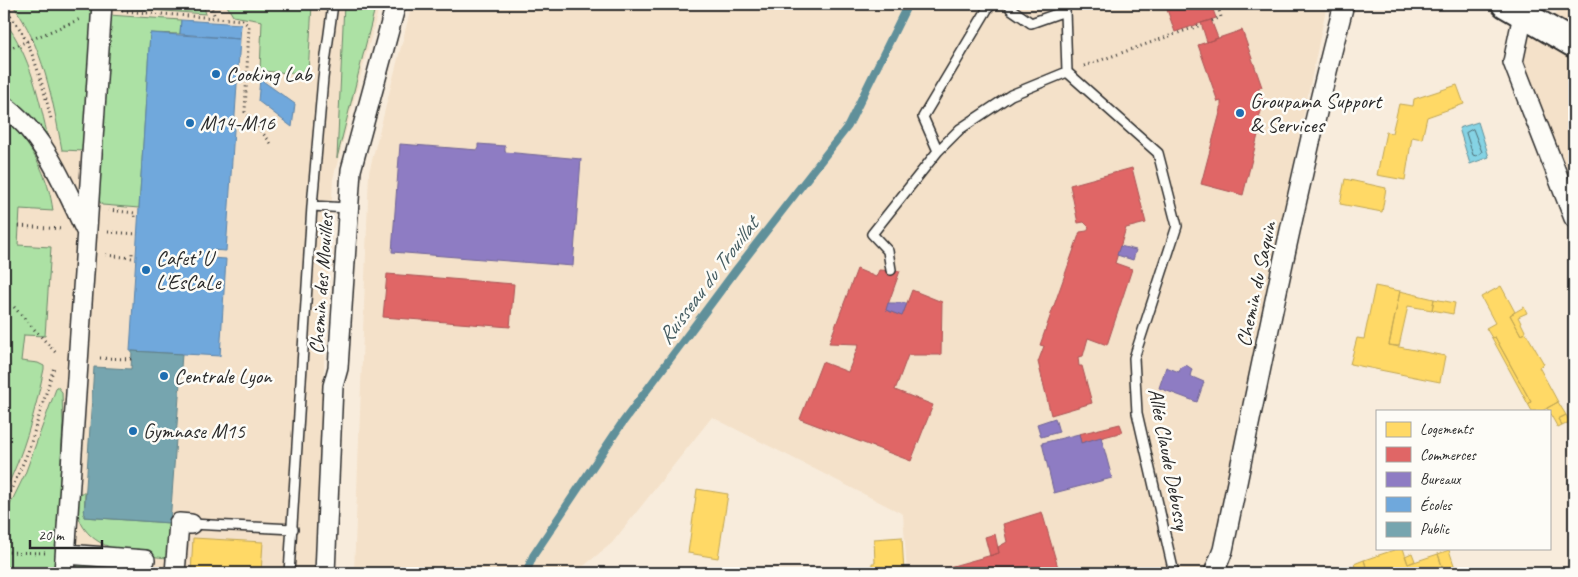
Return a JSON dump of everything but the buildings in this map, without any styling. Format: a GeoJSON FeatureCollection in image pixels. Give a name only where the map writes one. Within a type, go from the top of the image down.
{"type":"FeatureCollection","features":[{"type":"Feature","properties":{"kind":"main road"},"geometry":{"type":"LineString","coordinates":[[1514,9],[1574,44]]}},
{"type":"Feature","properties":{"kind":"street","name":"Chemin des Mouilles"},"geometry":{"type":"LineString","coordinates":[[325,573],[333,386],[338,368],[348,208],[354,154],[396,4]]}},
{"type":"Feature","properties":{"kind":"street","name":"Chemin du Saquin"},"geometry":{"type":"LineString","coordinates":[[1214,573],[1224,550],[1279,282],[1325,75],[1344,4]]}},
{"type":"Feature","properties":{"kind":"street"},"geometry":{"type":"LineString","coordinates":[[64,573],[102,7]]}},
{"type":"Feature","properties":{"kind":"street"},"geometry":{"type":"LineString","coordinates":[[1514,9],[1513,62],[1574,218]]}},
{"type":"Feature","properties":{"kind":"street"},"geometry":{"type":"LineString","coordinates":[[4,106],[40,143],[57,171],[86,230]]}},
{"type":"Feature","properties":{"kind":"street"},"geometry":{"type":"LineString","coordinates":[[175,573],[179,523],[190,524]]}},
{"type":"Feature","properties":{"kind":"street"},"geometry":{"type":"LineString","coordinates":[[66,554],[145,560]]}},
{"type":"Feature","properties":{"kind":"lane"},"geometry":{"type":"LineString","coordinates":[[289,573],[312,206],[323,78],[333,4]]}},
{"type":"Feature","properties":{"kind":"lane"},"geometry":{"type":"LineString","coordinates":[[938,151],[923,117],[988,8],[993,4]]}},
{"type":"Feature","properties":{"kind":"lane"},"geometry":{"type":"LineString","coordinates":[[891,270],[888,250],[872,234],[938,151],[960,129],[1011,95],[1067,72],[1067,8],[1031,23],[1011,9],[1011,4]]}},
{"type":"Feature","properties":{"kind":"lane","name":"Allée Claude Debussy"},"geometry":{"type":"LineString","coordinates":[[1067,72],[1158,153],[1177,226],[1134,358],[1137,413],[1174,573]]}},
{"type":"Feature","properties":{"kind":"lane"},"geometry":{"type":"LineString","coordinates":[[312,206],[348,208]]}},
{"type":"Feature","properties":{"kind":"lane"},"geometry":{"type":"LineString","coordinates":[[190,524],[293,529]]}},
{"type":"Feature","properties":{"kind":"path"},"geometry":{"type":"LineString","coordinates":[[210,4],[215,18]]}},
{"type":"Feature","properties":{"kind":"path"},"geometry":{"type":"LineString","coordinates":[[1212,21],[1221,18],[1217,4]]}},
{"type":"Feature","properties":{"kind":"path"},"geometry":{"type":"LineString","coordinates":[[4,51],[102,7],[242,20],[249,26],[245,112],[271,143]]}},
{"type":"Feature","properties":{"kind":"path"},"geometry":{"type":"LineString","coordinates":[[4,8],[26,42],[43,88],[52,126]]}},
{"type":"Feature","properties":{"kind":"path"},"geometry":{"type":"LineString","coordinates":[[1067,72],[1201,25]]}},
{"type":"Feature","properties":{"kind":"path"},"geometry":{"type":"LineString","coordinates":[[88,208],[135,213],[135,218]]}},
{"type":"Feature","properties":{"kind":"path"},"geometry":{"type":"LineString","coordinates":[[19,226],[138,234]]}},
{"type":"Feature","properties":{"kind":"path"},"geometry":{"type":"LineString","coordinates":[[85,254],[132,258],[132,252]]}},
{"type":"Feature","properties":{"kind":"path"},"geometry":{"type":"LineString","coordinates":[[14,307],[58,355]]}},
{"type":"Feature","properties":{"kind":"path"},"geometry":{"type":"LineString","coordinates":[[4,552],[66,554]]}},
{"type":"Feature","properties":{"kind":"shaded area","name":"Centrale Lyon"},"geometry":{"type":"Polygon","coordinates":[[[4,4],[380,4],[333,179],[314,573],[4,573],[4,4]]]}},
{"type":"Feature","properties":{"kind":"shaded area"},"geometry":{"type":"Polygon","coordinates":[[[412,4],[1327,4],[1216,534],[1204,573],[907,573],[903,514],[712,417],[612,543],[575,573],[354,573],[369,172],[412,4]]]}},
{"type":"Feature","properties":{"kind":"shaded area"},"geometry":{"type":"Polygon","coordinates":[[[1569,4],[1574,4],[1574,229],[1504,52],[1569,4]]]}},
{"type":"Feature","properties":{"kind":"green space"},"geometry":{"type":"Polygon","coordinates":[[[12,4],[94,4],[84,151],[62,150],[55,112],[39,55],[23,20],[12,4]]]}},
{"type":"Feature","properties":{"kind":"green space"},"geometry":{"type":"Polygon","coordinates":[[[109,4],[203,4],[206,14],[109,7],[109,4]]]}},
{"type":"Feature","properties":{"kind":"green space"},"geometry":{"type":"Polygon","coordinates":[[[226,4],[312,4],[308,74],[260,71],[262,21],[233,16],[226,4]]]}},
{"type":"Feature","properties":{"kind":"green space"},"geometry":{"type":"Polygon","coordinates":[[[344,4],[376,4],[337,158],[344,4]]]}},
{"type":"Feature","properties":{"kind":"green space"},"geometry":{"type":"Polygon","coordinates":[[[109,15],[181,20],[180,34],[150,33],[139,208],[102,205],[97,197],[109,15]]]}},
{"type":"Feature","properties":{"kind":"green space"},"geometry":{"type":"Polygon","coordinates":[[[4,20],[21,48],[33,78],[49,142],[4,96],[4,20]]]}},
{"type":"Feature","properties":{"kind":"green space"},"geometry":{"type":"Polygon","coordinates":[[[4,119],[14,128],[37,160],[47,185],[53,211],[20,209],[18,245],[51,247],[45,336],[24,335],[21,361],[38,363],[44,366],[44,369],[28,432],[4,493],[4,119]]]}},
{"type":"Feature","properties":{"kind":"green space"},"geometry":{"type":"Polygon","coordinates":[[[57,386],[62,392],[63,423],[55,573],[4,573],[4,517],[25,474],[57,386]]]}},
{"type":"Feature","properties":{"kind":"green space"},"geometry":{"type":"Polygon","coordinates":[[[85,493],[84,517],[170,523],[167,558],[120,551],[93,538],[83,527],[78,513],[77,495],[85,493]]]}},
{"type":"Feature","properties":{"kind":"green space"},"geometry":{"type":"Polygon","coordinates":[[[80,561],[115,564],[119,573],[73,573],[80,561]]]}},
{"type":"Feature","properties":{"kind":"green space"},"geometry":{"type":"Polygon","coordinates":[[[129,565],[168,568],[168,573],[129,573],[129,565]]]}},
{"type":"Feature","properties":{"kind":"water"},"geometry":{"type":"Polygon","coordinates":[[[1478,122],[1489,157],[1470,164],[1459,128],[1478,122]]]}},
{"type":"Feature","properties":{"kind":"waterway","name":"Ruisseau du Trouillat"},"geometry":{"type":"LineString","coordinates":[[526,573],[533,556],[620,426],[736,270],[848,126],[908,4]]}},
{"type":"Feature","properties":{"kind":"place","name":"Cooking Lab"},"geometry":{"type":"Point","coordinates":[216,74]}},
{"type":"Feature","properties":{"kind":"place","name":"Groupama Support & Services"},"geometry":{"type":"Point","coordinates":[1240,113]}},
{"type":"Feature","properties":{"kind":"place","name":"M14-M16"},"geometry":{"type":"Point","coordinates":[190,123]}},
{"type":"Feature","properties":{"kind":"place","name":"Cafet’ U L'EsCaLe"},"geometry":{"type":"Point","coordinates":[146,270]}},
{"type":"Feature","properties":{"kind":"place","name":"Centrale Lyon"},"geometry":{"type":"Point","coordinates":[164,376]}},
{"type":"Feature","properties":{"kind":"place","name":"Gymnase M15"},"geometry":{"type":"Point","coordinates":[133,431]}}]}
